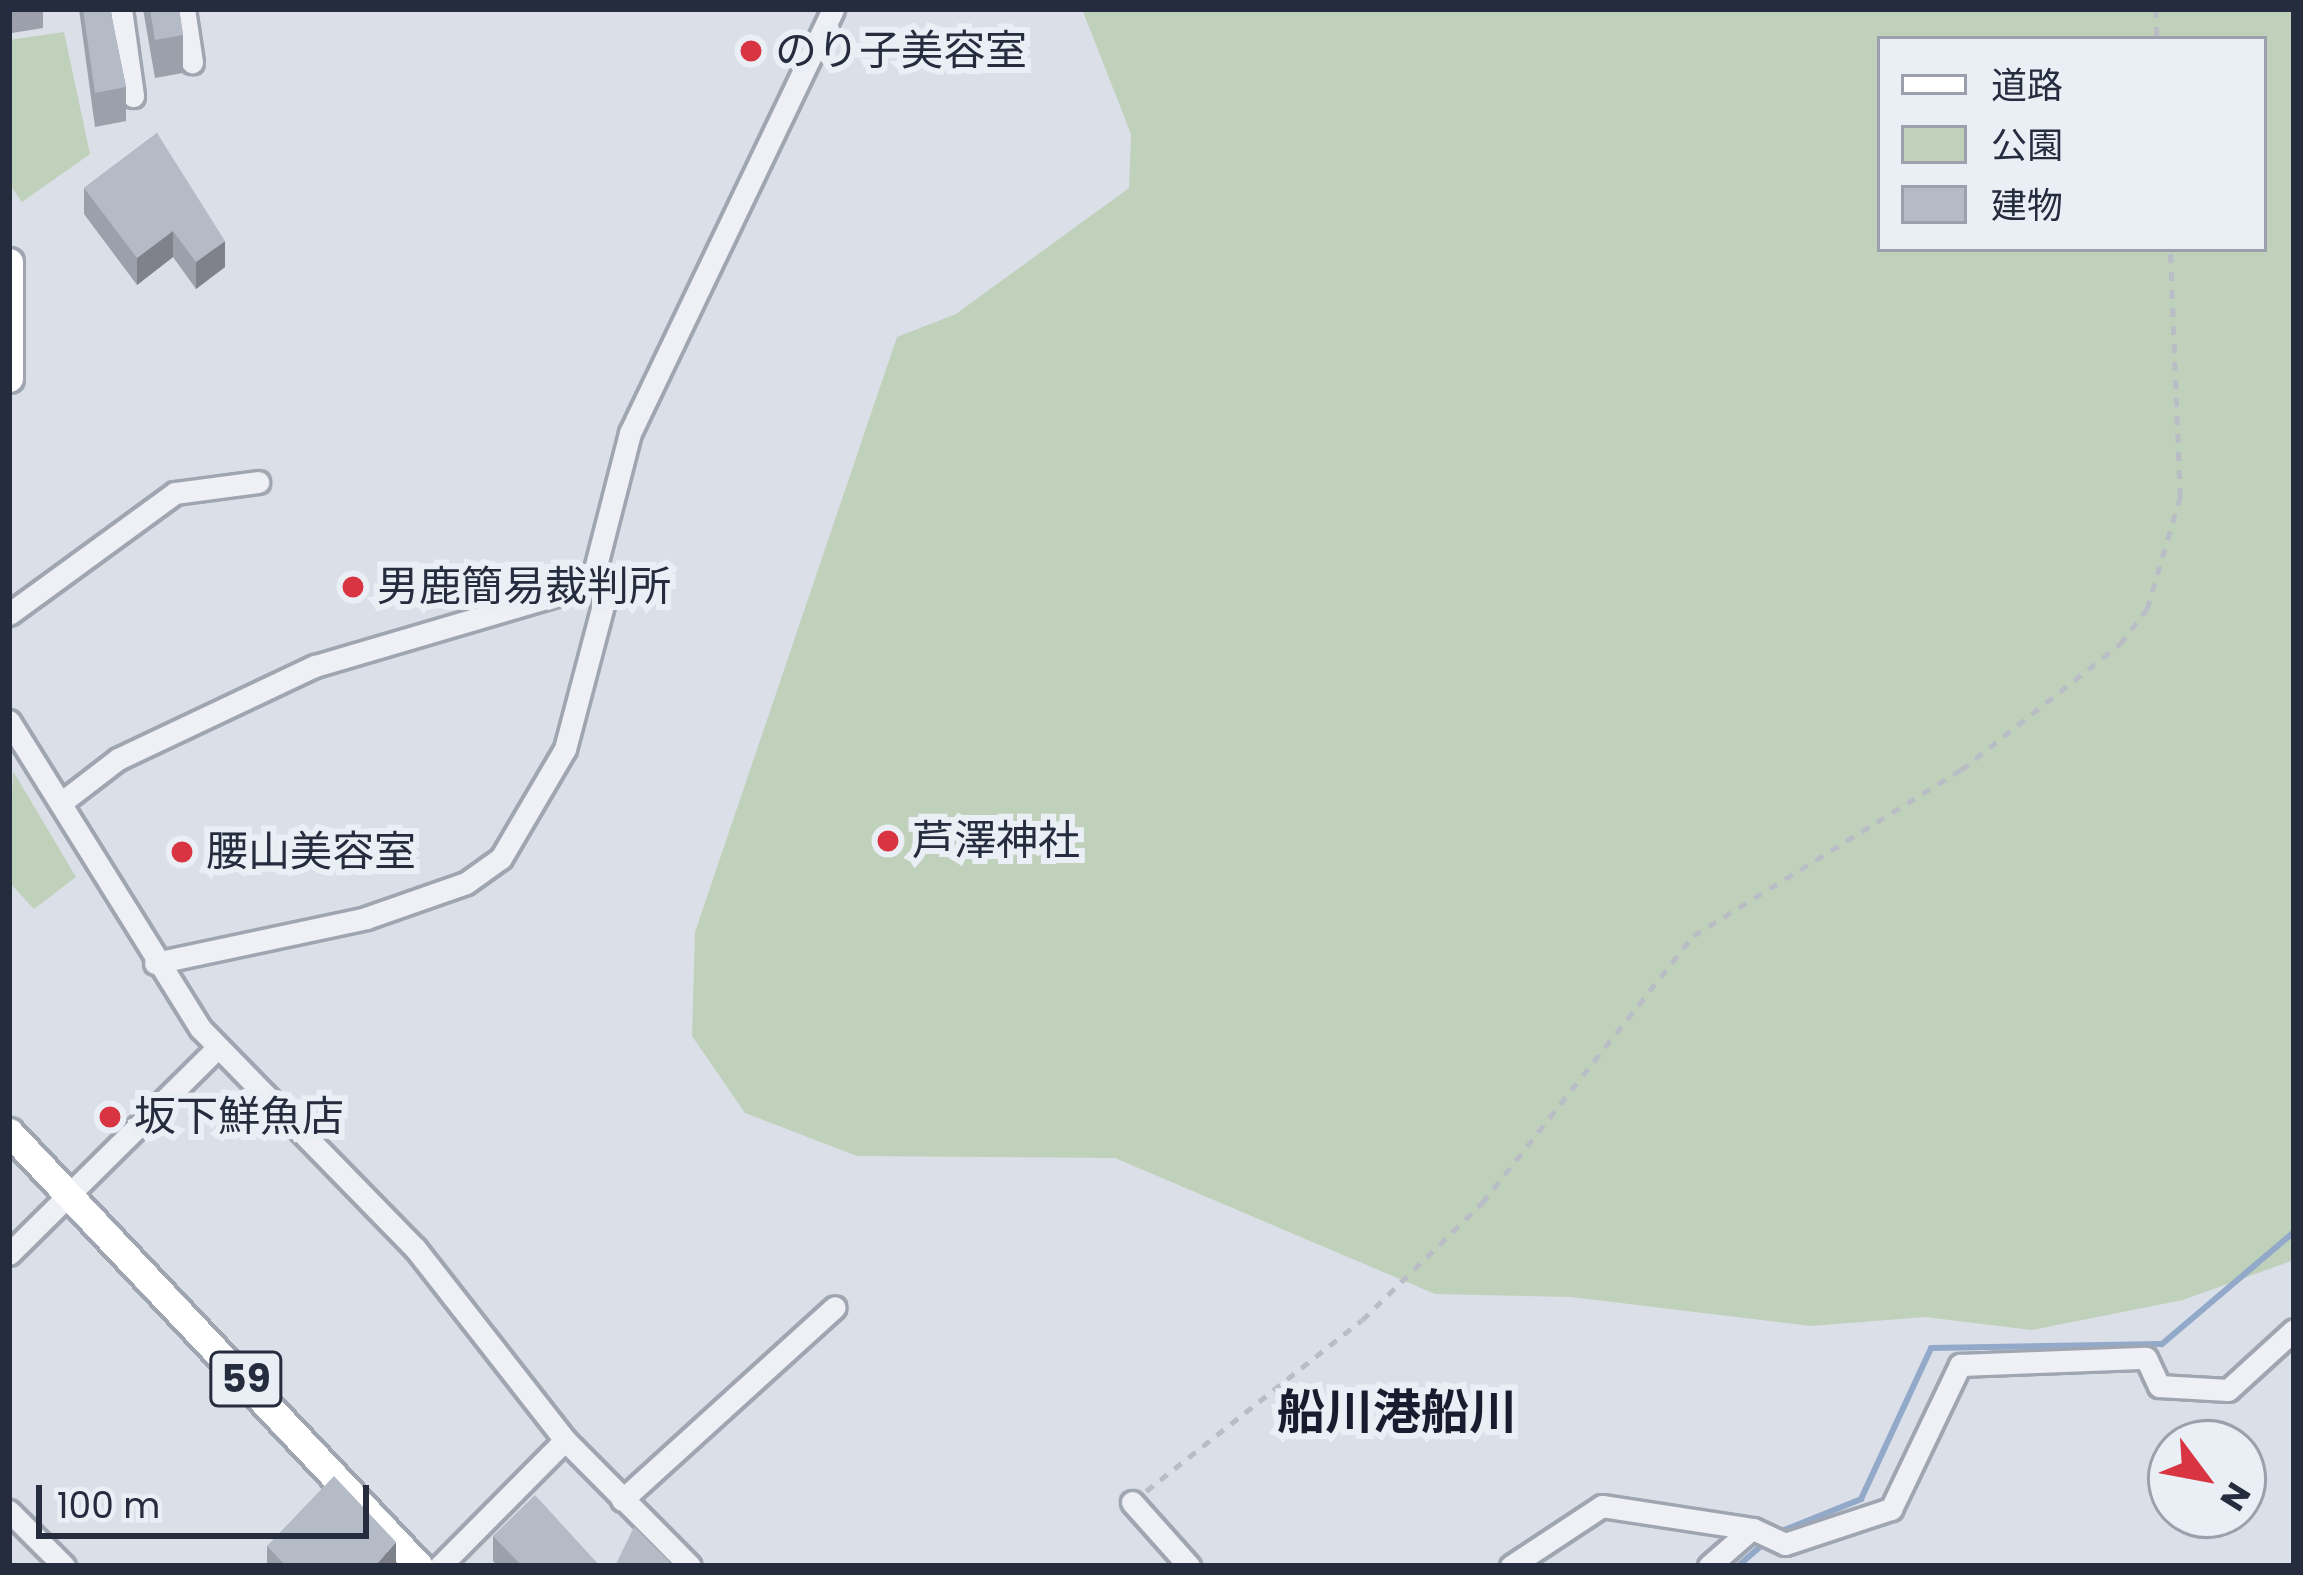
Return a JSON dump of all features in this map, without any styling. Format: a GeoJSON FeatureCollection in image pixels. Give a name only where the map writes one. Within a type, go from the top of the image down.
{"type":"FeatureCollection","features":[{"type":"Feature","properties":{"kind":"main road"},"geometry":{"type":"LineString","coordinates":[[9,262],[9,378]]}},
{"type":"Feature","properties":{"kind":"main road","name":"59"},"geometry":{"type":"LineString","coordinates":[[9,1132],[73,1192],[419,1566]]}},
{"type":"Feature","properties":{"kind":"street"},"geometry":{"type":"LineString","coordinates":[[121,9],[133,96]]}},
{"type":"Feature","properties":{"kind":"street"},"geometry":{"type":"LineString","coordinates":[[184,9],[192,62]]}},
{"type":"Feature","properties":{"kind":"street"},"geometry":{"type":"LineString","coordinates":[[155,963],[366,918],[466,883],[501,858],[565,748],[604,601],[598,574],[630,434],[833,9]]}},
{"type":"Feature","properties":{"kind":"street"},"geometry":{"type":"LineString","coordinates":[[9,614],[175,493],[258,482]]}},
{"type":"Feature","properties":{"kind":"street"},"geometry":{"type":"LineString","coordinates":[[62,802],[118,758],[249,694],[393,639],[572,599],[598,574]]}},
{"type":"Feature","properties":{"kind":"street"},"geometry":{"type":"LineString","coordinates":[[9,721],[155,963],[217,1048],[415,1248],[565,1439],[690,1566]]}},
{"type":"Feature","properties":{"kind":"street"},"geometry":{"type":"LineString","coordinates":[[9,1254],[217,1048]]}},
{"type":"Feature","properties":{"kind":"street"},"geometry":{"type":"LineString","coordinates":[[622,1500],[835,1307]]}},
{"type":"Feature","properties":{"kind":"street"},"geometry":{"type":"LineString","coordinates":[[1510,1566],[1602,1506],[1806,1542],[1891,1509],[1960,1364],[2146,1358],[2159,1386],[2228,1390],[2294,1330]]}},
{"type":"Feature","properties":{"kind":"street"},"geometry":{"type":"LineString","coordinates":[[440,1566],[565,1439]]}},
{"type":"Feature","properties":{"kind":"street"},"geometry":{"type":"LineString","coordinates":[[1132,1502],[1189,1566]]}},
{"type":"Feature","properties":{"kind":"street"},"geometry":{"type":"LineString","coordinates":[[9,1511],[64,1566]]}},
{"type":"Feature","properties":{"kind":"street"},"geometry":{"type":"LineString","coordinates":[[1709,1566],[1749,1531]]}},
{"type":"Feature","properties":{"kind":"path"},"geometry":{"type":"LineString","coordinates":[[1132,1502],[1362,1320],[1481,1203],[1693,936],[1961,770],[2120,644],[2147,609],[2180,497],[2170,252]]}},
{"type":"Feature","properties":{"kind":"green space"},"geometry":{"type":"Polygon","coordinates":[[[1082,9],[2294,9],[2294,1260],[2183,1300],[2032,1330],[1925,1317],[1811,1326],[1571,1297],[1435,1294],[1115,1158],[857,1156],[745,1113],[692,1036],[695,932],[897,337],[956,314],[1129,188],[1131,134],[1082,9]]]}},
{"type":"Feature","properties":{"kind":"green space"},"geometry":{"type":"Polygon","coordinates":[[[64,32],[90,154],[22,202],[9,184],[9,40],[64,32]]]}},
{"type":"Feature","properties":{"kind":"green space"},"geometry":{"type":"Polygon","coordinates":[[[13,771],[76,877],[34,909],[9,882],[13,771]]]}},
{"type":"Feature","properties":{"kind":"building"},"geometry":{"type":"Polygon","coordinates":[[[83,9],[110,9],[126,87],[95,93],[83,9]]]}},
{"type":"Feature","properties":{"kind":"building"},"geometry":{"type":"Polygon","coordinates":[[[150,9],[179,9],[183,35],[155,40],[150,9]]]}},
{"type":"Feature","properties":{"kind":"building"},"geometry":{"type":"Polygon","coordinates":[[[157,133],[225,241],[196,262],[173,231],[137,258],[84,188],[157,133]]]}},
{"type":"Feature","properties":{"kind":"building"},"geometry":{"type":"Polygon","coordinates":[[[334,1476],[396,1542],[375,1566],[286,1566],[267,1546],[334,1476]]]}},
{"type":"Feature","properties":{"kind":"building"},"geometry":{"type":"Polygon","coordinates":[[[535,1495],[600,1566],[522,1566],[493,1536],[535,1495]]]}},
{"type":"Feature","properties":{"kind":"building"},"geometry":{"type":"Polygon","coordinates":[[[634,1527],[674,1566],[615,1566],[634,1527]]]}},
{"type":"Feature","properties":{"kind":"waterway"},"geometry":{"type":"LineString","coordinates":[[1777,1533],[1861,1499],[1931,1348],[2162,1344],[2294,1232]]}},
{"type":"Feature","properties":{"kind":"waterway"},"geometry":{"type":"LineString","coordinates":[[1738,1566],[1767,1541]]}},
{"type":"Feature","properties":{"kind":"place","name":"のり子美容室"},"geometry":{"type":"Point","coordinates":[751,51]}},
{"type":"Feature","properties":{"kind":"place","name":"男鹿簡易裁判所"},"geometry":{"type":"Point","coordinates":[353,587]}},
{"type":"Feature","properties":{"kind":"place","name":"芦澤神社"},"geometry":{"type":"Point","coordinates":[888,841]}},
{"type":"Feature","properties":{"kind":"place","name":"腰山美容室"},"geometry":{"type":"Point","coordinates":[182,852]}},
{"type":"Feature","properties":{"kind":"place","name":"坂下鮮魚店"},"geometry":{"type":"Point","coordinates":[110,1117]}},
{"type":"Feature","properties":{"kind":"district","name":"船川港船川"},"geometry":{"type":"Point","coordinates":[1397,1413]}}]}
